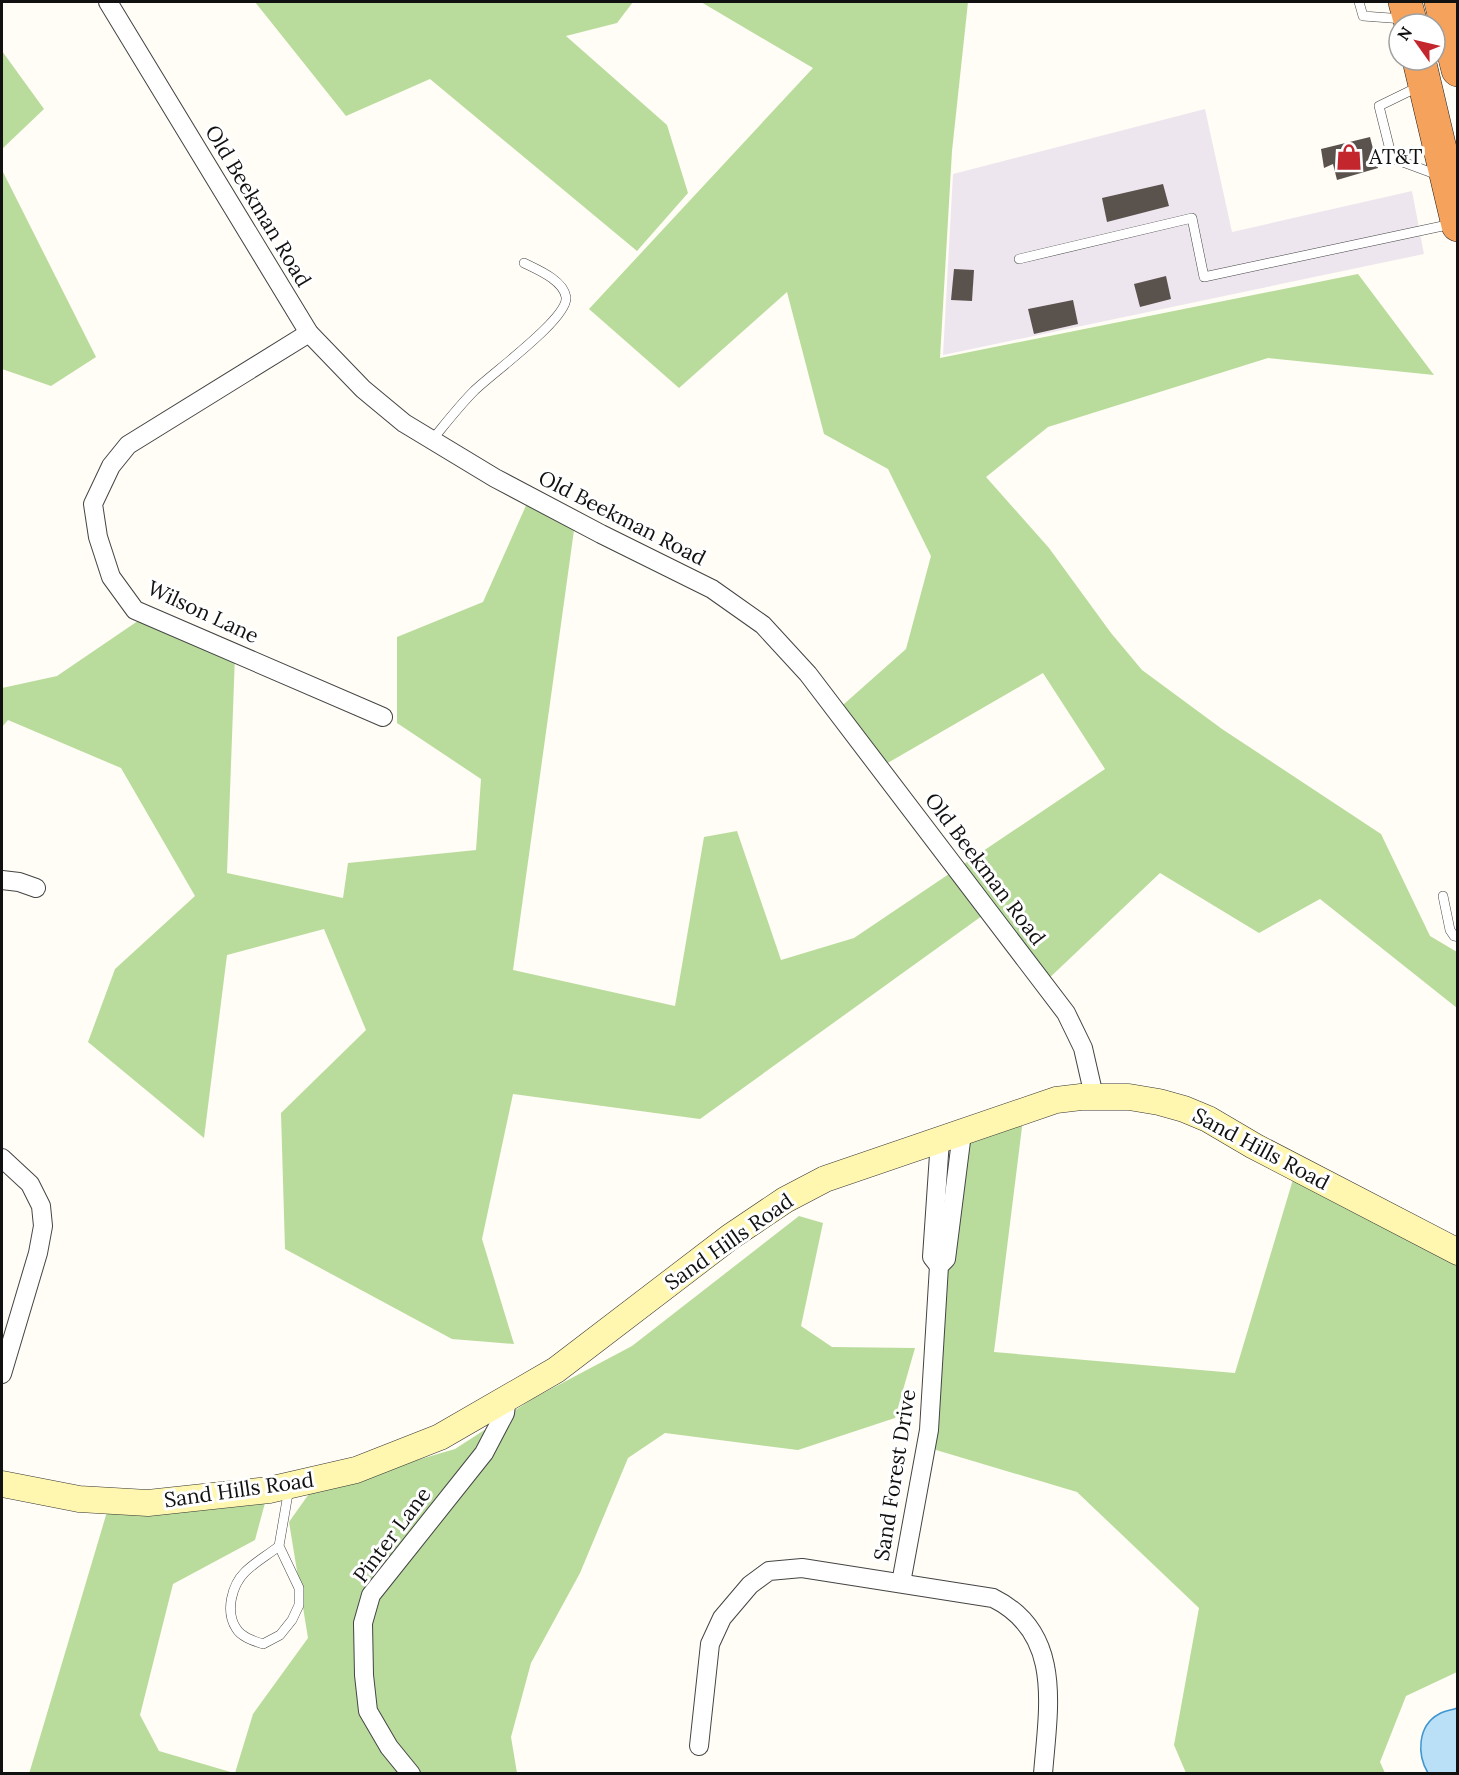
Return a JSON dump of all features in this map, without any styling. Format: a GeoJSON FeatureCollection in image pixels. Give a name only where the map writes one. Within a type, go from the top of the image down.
{"type":"FeatureCollection","features":[{"type":"Feature","properties":{"kind":"highway"},"geometry":{"type":"LineString","coordinates":[[1441,2],[1456,60]]}},
{"type":"Feature","properties":{"kind":"highway"},"geometry":{"type":"LineString","coordinates":[[1422,72],[1457,224]]}},
{"type":"Feature","properties":{"kind":"street","name":"Old Beekman Road"},"geometry":{"type":"LineString","coordinates":[[108,2],[309,333],[363,389],[404,423],[495,478],[712,589],[763,625],[808,674],[1066,1013],[1083,1048],[1094,1096]]}},
{"type":"Feature","properties":{"kind":"street","name":"Wilson Lane"},"geometry":{"type":"LineString","coordinates":[[309,333],[128,445],[111,466],[93,504],[98,537],[111,578],[135,610],[383,717]]}},
{"type":"Feature","properties":{"kind":"street"},"geometry":{"type":"LineString","coordinates":[[2,879],[36,888]]}},
{"type":"Feature","properties":{"kind":"street","name":"Sand Hills Road"},"geometry":{"type":"LineString","coordinates":[[2,1485],[79,1499],[148,1503],[269,1490],[356,1470],[440,1437],[556,1370],[730,1237],[785,1200],[825,1179],[1056,1100],[1094,1096],[1129,1097],[1159,1102],[1208,1119],[1254,1146],[1458,1252]]}},
{"type":"Feature","properties":{"kind":"street","name":"Sand Forest Drive"},"geometry":{"type":"LineString","coordinates":[[902,1583],[929,1430],[939,1266],[932,1257],[951,1136]]}},
{"type":"Feature","properties":{"kind":"street"},"geometry":{"type":"LineString","coordinates":[[2,1158],[30,1184],[41,1206],[43,1226],[38,1252],[2,1374]]}},
{"type":"Feature","properties":{"kind":"street","name":"Pinter Lane"},"geometry":{"type":"LineString","coordinates":[[411,1773],[389,1747],[368,1711],[364,1675],[363,1623],[372,1595],[484,1453],[505,1413],[507,1397]]}},
{"type":"Feature","properties":{"kind":"street"},"geometry":{"type":"LineString","coordinates":[[699,1746],[710,1644],[722,1618],[750,1585],[769,1571],[802,1568],[993,1598],[1009,1605],[1029,1627],[1042,1656],[1049,1690],[1043,1773]]}},
{"type":"Feature","properties":{"kind":"lane"},"geometry":{"type":"LineString","coordinates":[[1359,2],[1363,16],[1387,15]]}},
{"type":"Feature","properties":{"kind":"lane"},"geometry":{"type":"LineString","coordinates":[[1422,72],[1379,106],[1392,158],[1446,178]]}},
{"type":"Feature","properties":{"kind":"lane"},"geometry":{"type":"LineString","coordinates":[[1019,259],[1192,218],[1204,277],[1457,224]]}},
{"type":"Feature","properties":{"kind":"lane"},"geometry":{"type":"LineString","coordinates":[[432,440],[474,390],[529,344],[564,308],[566,297],[562,287],[542,272],[524,263]]}},
{"type":"Feature","properties":{"kind":"lane"},"geometry":{"type":"LineString","coordinates":[[1443,896],[1450,930],[1454,936],[1458,937]]}},
{"type":"Feature","properties":{"kind":"lane"},"geometry":{"type":"LineString","coordinates":[[279,1546],[244,1573],[234,1591],[230,1611],[236,1629],[247,1638],[263,1644],[280,1635],[292,1620],[299,1605],[299,1588],[279,1546],[290,1485]]}},
{"type":"Feature","properties":{"kind":"shaded area"},"geometry":{"type":"Polygon","coordinates":[[[1205,109],[1232,232],[1412,191],[1424,254],[943,355],[953,174],[1205,109]]]}},
{"type":"Feature","properties":{"kind":"green space"},"geometry":{"type":"Polygon","coordinates":[[[255,2],[633,2],[617,23],[566,36],[667,125],[688,193],[637,251],[430,79],[346,116],[255,2]]]}},
{"type":"Feature","properties":{"kind":"green space"},"geometry":{"type":"Polygon","coordinates":[[[701,2],[968,2],[952,151],[940,358],[1358,274],[1434,375],[1268,358],[1048,427],[986,477],[1049,548],[1111,633],[1142,670],[1222,729],[1381,834],[1430,936],[1457,952],[1457,1008],[1320,899],[1259,933],[1160,873],[1044,983],[986,913],[700,1119],[513,1094],[482,1239],[514,1344],[452,1339],[285,1249],[281,1113],[366,1030],[324,929],[227,955],[204,1138],[88,1042],[115,969],[195,896],[121,768],[8,720],[2,727],[2,688],[57,676],[151,612],[235,655],[227,873],[343,898],[348,863],[476,850],[481,779],[397,723],[397,637],[483,602],[528,501],[575,523],[513,970],[675,1006],[704,837],[737,831],[781,960],[854,938],[1105,769],[1043,673],[879,768],[835,712],[906,649],[931,556],[888,469],[824,434],[787,292],[679,388],[589,309],[813,68],[701,2]]]}},
{"type":"Feature","properties":{"kind":"green space"},"geometry":{"type":"Polygon","coordinates":[[[2,51],[44,109],[2,149],[2,51]]]}},
{"type":"Feature","properties":{"kind":"green space"},"geometry":{"type":"Polygon","coordinates":[[[2,170],[96,357],[51,386],[2,369],[2,170]]]}},
{"type":"Feature","properties":{"kind":"green space"},"geometry":{"type":"Polygon","coordinates":[[[1024,1111],[994,1352],[1235,1373],[1297,1166],[1457,1250],[1457,1672],[1406,1696],[1380,1762],[1385,1773],[1186,1773],[1174,1745],[1199,1608],[1077,1492],[926,1447],[963,1128],[1024,1111]]]}},
{"type":"Feature","properties":{"kind":"green space"},"geometry":{"type":"Polygon","coordinates":[[[799,1216],[823,1223],[801,1326],[832,1347],[915,1348],[895,1418],[798,1450],[665,1433],[628,1458],[580,1573],[531,1663],[511,1737],[517,1773],[235,1773],[253,1714],[308,1638],[289,1522],[311,1491],[455,1449],[534,1398],[632,1346],[799,1216]]]}},
{"type":"Feature","properties":{"kind":"green space"},"geometry":{"type":"Polygon","coordinates":[[[269,1488],[255,1540],[173,1584],[140,1715],[159,1751],[234,1773],[29,1774],[112,1495],[269,1488]]]}},
{"type":"Feature","properties":{"kind":"water"},"geometry":{"type":"Polygon","coordinates":[[[1457,1708],[1457,1773],[1428,1773],[1421,1750],[1421,1741],[1426,1726],[1441,1713],[1457,1708]]]}},
{"type":"Feature","properties":{"kind":"building","name":"AT&T"},"geometry":{"type":"Polygon","coordinates":[[[1370,137],[1378,168],[1337,180],[1333,164],[1324,168],[1321,149],[1370,137]]]}},
{"type":"Feature","properties":{"kind":"building"},"geometry":{"type":"Polygon","coordinates":[[[1163,184],[1169,206],[1107,222],[1102,198],[1163,184]]]}},
{"type":"Feature","properties":{"kind":"building"},"geometry":{"type":"Polygon","coordinates":[[[954,269],[974,270],[972,301],[951,300],[954,269]]]}},
{"type":"Feature","properties":{"kind":"building"},"geometry":{"type":"Polygon","coordinates":[[[1166,276],[1171,299],[1140,307],[1134,284],[1166,276]]]}},
{"type":"Feature","properties":{"kind":"building"},"geometry":{"type":"Polygon","coordinates":[[[1073,300],[1078,324],[1034,334],[1028,309],[1073,300]]]}},
{"type":"Feature","properties":{"kind":"place","name":"AT&T"},"geometry":{"type":"Point","coordinates":[1349,157]}}]}
